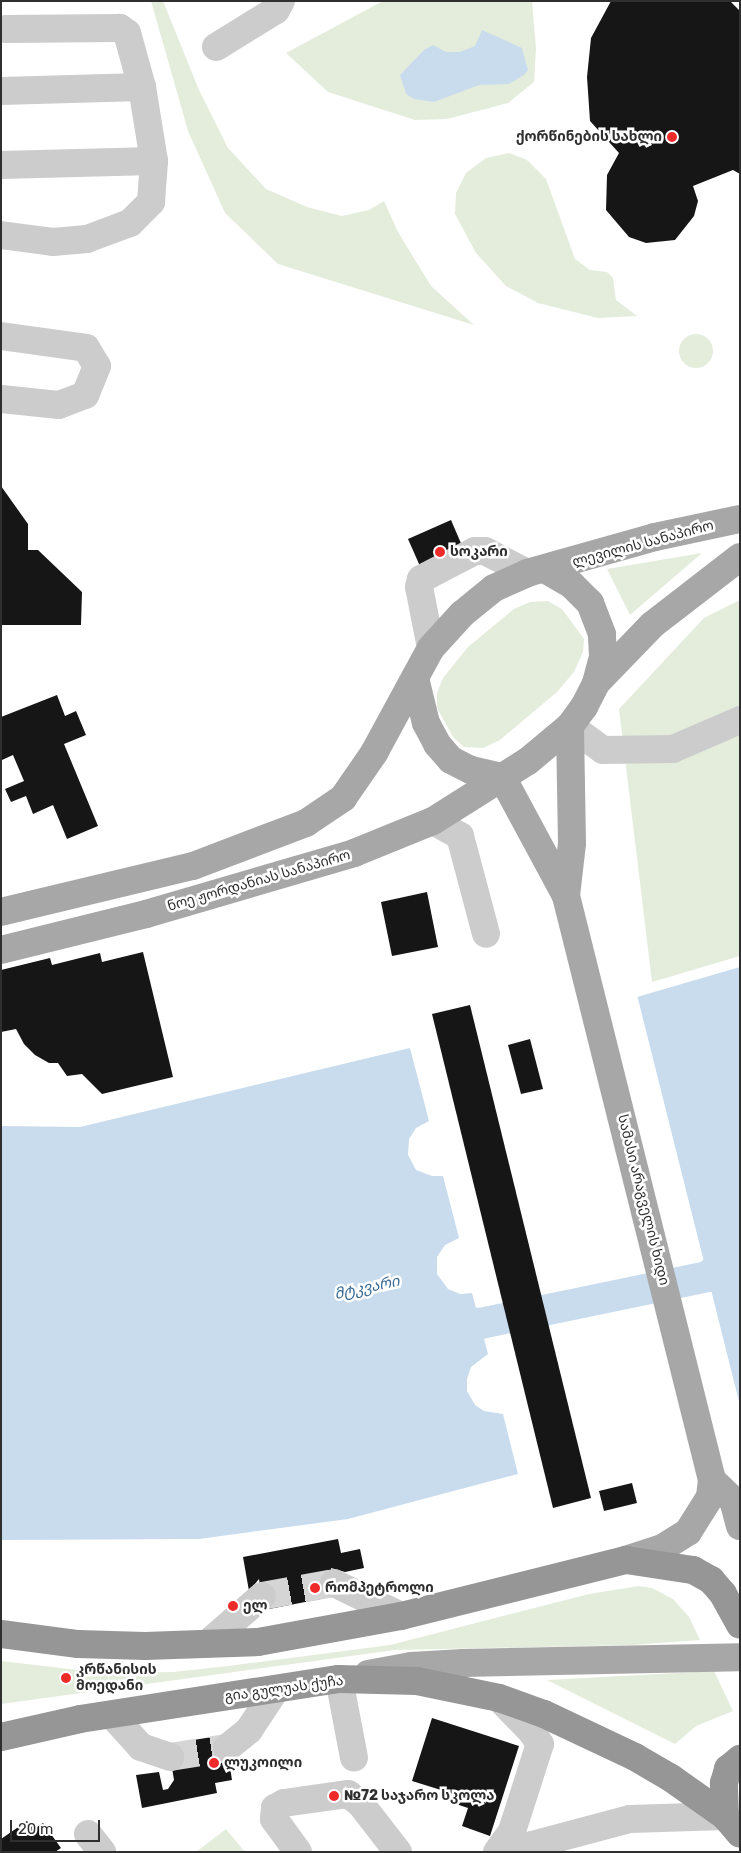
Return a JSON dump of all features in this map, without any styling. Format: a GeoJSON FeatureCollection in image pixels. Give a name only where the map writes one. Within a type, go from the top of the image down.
{"type":"FeatureCollection","features":[{"type":"Feature","properties":{"kind":"highway"},"geometry":{"type":"LineString","coordinates":[[1,1634],[78,1644],[145,1646],[258,1642],[401,1616],[626,1560],[693,1570],[711,1580],[723,1594],[740,1625]]}},
{"type":"Feature","properties":{"kind":"highway","name":"გია გულუას ქუჩა"},"geometry":{"type":"LineString","coordinates":[[1,1737],[80,1719],[339,1680],[417,1681],[499,1698],[544,1714],[635,1757],[671,1778],[732,1825]]}},
{"type":"Feature","properties":{"kind":"highway"},"geometry":{"type":"LineString","coordinates":[[1,1718],[80,1719]]}},
{"type":"Feature","properties":{"kind":"highway"},"geometry":{"type":"LineString","coordinates":[[732,1825],[724,1783],[728,1769],[740,1759]]}},
{"type":"Feature","properties":{"kind":"main road","name":"ლევილის სანაპირო"},"geometry":{"type":"LineString","coordinates":[[415,678],[431,648],[462,614],[494,588],[537,572],[655,538],[740,519]]}},
{"type":"Feature","properties":{"kind":"main road"},"geometry":{"type":"LineString","coordinates":[[570,908],[572,842],[570,726],[596,683],[652,625],[740,557]]}},
{"type":"Feature","properties":{"kind":"main road"},"geometry":{"type":"LineString","coordinates":[[537,572],[572,585],[590,603],[602,634],[604,656],[596,683]]}},
{"type":"Feature","properties":{"kind":"main road"},"geometry":{"type":"LineString","coordinates":[[415,678],[426,723],[447,755],[471,770],[502,777],[570,908]]}},
{"type":"Feature","properties":{"kind":"main road"},"geometry":{"type":"LineString","coordinates":[[1,912],[193,866],[312,820],[343,798],[359,778],[415,678]]}},
{"type":"Feature","properties":{"kind":"main road","name":"ნოე ჟორდანიას სანაპირო"},"geometry":{"type":"LineString","coordinates":[[1,950],[146,914],[354,853],[433,821],[528,760],[570,726]]}},
{"type":"Feature","properties":{"kind":"main road","name":"სამასი არაგველის ხიდი"},"geometry":{"type":"LineString","coordinates":[[570,908],[712,1480]]}},
{"type":"Feature","properties":{"kind":"main road"},"geometry":{"type":"LineString","coordinates":[[712,1480],[733,1500],[740,1526]]}},
{"type":"Feature","properties":{"kind":"main road"},"geometry":{"type":"LineString","coordinates":[[626,1560],[662,1548],[688,1532],[710,1497],[712,1480]]}},
{"type":"Feature","properties":{"kind":"main road"},"geometry":{"type":"LineString","coordinates":[[339,1680],[411,1666],[463,1663],[740,1657]]}},
{"type":"Feature","properties":{"kind":"lane"},"geometry":{"type":"LineString","coordinates":[[216,47],[276,10],[281,1]]}},
{"type":"Feature","properties":{"kind":"lane"},"geometry":{"type":"LineString","coordinates":[[1,235],[62,241],[87,239],[130,223],[151,202],[154,160],[142,88],[127,33],[120,28],[6,29]]}},
{"type":"Feature","properties":{"kind":"lane"},"geometry":{"type":"LineString","coordinates":[[1,91],[142,88]]}},
{"type":"Feature","properties":{"kind":"lane"},"geometry":{"type":"LineString","coordinates":[[1,165],[154,160]]}},
{"type":"Feature","properties":{"kind":"lane"},"geometry":{"type":"LineString","coordinates":[[1,336],[86,348],[97,366],[85,396],[59,405],[1,399]]}},
{"type":"Feature","properties":{"kind":"lane"},"geometry":{"type":"LineString","coordinates":[[431,648],[419,587],[420,579],[475,551],[485,551],[537,572]]}},
{"type":"Feature","properties":{"kind":"lane"},"geometry":{"type":"LineString","coordinates":[[570,726],[603,750],[673,749],[740,720]]}},
{"type":"Feature","properties":{"kind":"lane"},"geometry":{"type":"LineString","coordinates":[[433,821],[460,836],[486,934]]}},
{"type":"Feature","properties":{"kind":"lane"},"geometry":{"type":"LineString","coordinates":[[334,1582],[401,1616]]}},
{"type":"Feature","properties":{"kind":"lane"},"geometry":{"type":"LineString","coordinates":[[207,1644],[262,1596]]}},
{"type":"Feature","properties":{"kind":"lane"},"geometry":{"type":"LineString","coordinates":[[339,1680],[354,1758]]}},
{"type":"Feature","properties":{"kind":"lane"},"geometry":{"type":"LineString","coordinates":[[227,1748],[249,1730],[276,1689]]}},
{"type":"Feature","properties":{"kind":"lane"},"geometry":{"type":"LineString","coordinates":[[498,1852],[512,1832],[540,1744],[532,1732],[499,1698]]}},
{"type":"Feature","properties":{"kind":"lane"},"geometry":{"type":"LineString","coordinates":[[112,1715],[140,1747],[170,1757]]}},
{"type":"Feature","properties":{"kind":"lane"},"geometry":{"type":"LineString","coordinates":[[298,1852],[274,1819],[275,1808],[284,1802],[348,1794],[360,1803],[398,1852]]}},
{"type":"Feature","properties":{"kind":"lane"},"geometry":{"type":"LineString","coordinates":[[520,1852],[532,1845],[630,1819],[732,1825]]}},
{"type":"Feature","properties":{"kind":"green space"},"geometry":{"type":"Polygon","coordinates":[[[151,1],[163,1],[199,90],[228,148],[266,189],[307,207],[342,216],[369,210],[384,201],[398,232],[431,286],[474,325],[278,264],[225,213],[188,131],[151,1]]]}},
{"type":"Feature","properties":{"kind":"green space"},"geometry":{"type":"Polygon","coordinates":[[[383,1],[532,1],[536,49],[534,82],[508,103],[447,119],[415,120],[328,92],[286,53],[383,1]]]}},
{"type":"Feature","properties":{"kind":"green space"},"geometry":{"type":"Polygon","coordinates":[[[509,153],[527,160],[546,179],[575,259],[590,270],[607,272],[613,278],[616,300],[637,316],[598,318],[538,303],[506,286],[476,253],[455,214],[456,193],[466,173],[486,158],[509,153]]]}},
{"type":"Feature","properties":{"kind":"green space"},"geometry":{"type":"Polygon","coordinates":[[[696,334],[708,339],[713,351],[708,363],[696,368],[684,363],[679,351],[684,339],[696,334]]]}},
{"type":"Feature","properties":{"kind":"green space"},"geometry":{"type":"Polygon","coordinates":[[[702,553],[630,615],[607,569],[702,553]]]}},
{"type":"Feature","properties":{"kind":"green space"},"geometry":{"type":"Polygon","coordinates":[[[740,600],[740,956],[652,982],[619,709],[704,618],[740,600]]]}},
{"type":"Feature","properties":{"kind":"green space"},"geometry":{"type":"Polygon","coordinates":[[[548,601],[562,609],[584,639],[583,652],[574,672],[557,692],[500,740],[483,748],[464,747],[453,737],[437,708],[437,693],[443,678],[468,647],[514,609],[530,602],[548,601]]]}},
{"type":"Feature","properties":{"kind":"green space"},"geometry":{"type":"Polygon","coordinates":[[[639,1586],[652,1588],[673,1599],[689,1617],[700,1640],[633,1645],[395,1650],[1,1704],[1,1661],[104,1673],[173,1672],[228,1666],[390,1645],[589,1594],[639,1586]]]}},
{"type":"Feature","properties":{"kind":"green space"},"geometry":{"type":"Polygon","coordinates":[[[714,1671],[733,1711],[696,1726],[675,1744],[547,1680],[714,1671]]]}},
{"type":"Feature","properties":{"kind":"green space"},"geometry":{"type":"Polygon","coordinates":[[[226,1829],[245,1852],[196,1852],[226,1829]]]}},
{"type":"Feature","properties":{"kind":"water"},"geometry":{"type":"Polygon","coordinates":[[[482,30],[522,48],[528,70],[524,75],[509,84],[479,85],[434,102],[414,99],[406,94],[400,75],[424,50],[433,45],[446,52],[460,52],[475,46],[482,30]]]}},
{"type":"Feature","properties":{"kind":"water"},"geometry":{"type":"Polygon","coordinates":[[[740,967],[740,1406],[637,997],[740,967]]]}},
{"type":"Feature","properties":{"kind":"water","name":"მტკვარი"},"geometry":{"type":"Polygon","coordinates":[[[410,1048],[429,1121],[416,1128],[409,1139],[408,1155],[416,1170],[432,1176],[443,1176],[459,1238],[445,1245],[437,1257],[437,1274],[448,1289],[460,1294],[472,1293],[488,1354],[471,1367],[467,1379],[467,1391],[475,1405],[484,1411],[503,1414],[518,1474],[348,1519],[199,1539],[1,1540],[1,1126],[80,1127],[410,1048]]]}},
{"type":"Feature","properties":{"kind":"pier"},"geometry":{"type":"Polygon","coordinates":[[[637,995],[740,1406],[740,1408],[635,998],[637,995]]]}},
{"type":"Feature","properties":{"kind":"building","name":"ქორწინების სახლი"},"geometry":{"type":"Polygon","coordinates":[[[611,1],[730,1],[740,11],[740,174],[733,170],[693,186],[698,201],[694,216],[675,240],[646,243],[629,237],[606,210],[607,175],[619,153],[590,121],[587,77],[591,38],[611,1]]]}},
{"type":"Feature","properties":{"kind":"building"},"geometry":{"type":"Polygon","coordinates":[[[1,486],[28,524],[28,550],[38,550],[82,592],[81,625],[1,625],[1,486]]]}},
{"type":"Feature","properties":{"kind":"building"},"geometry":{"type":"Polygon","coordinates":[[[451,520],[466,555],[423,573],[408,539],[451,520]]]}},
{"type":"Feature","properties":{"kind":"building"},"geometry":{"type":"Polygon","coordinates":[[[57,695],[65,716],[76,711],[86,735],[64,744],[98,826],[67,839],[53,805],[33,814],[26,796],[11,802],[5,789],[24,781],[13,755],[2,760],[1,717],[57,695]]]}},
{"type":"Feature","properties":{"kind":"building"},"geometry":{"type":"Polygon","coordinates":[[[427,892],[438,947],[392,956],[381,902],[427,892]]]}},
{"type":"Feature","properties":{"kind":"building"},"geometry":{"type":"Polygon","coordinates":[[[143,952],[173,1077],[102,1094],[82,1074],[67,1076],[58,1063],[49,1063],[35,1055],[24,1044],[16,1029],[1,1032],[1,970],[50,958],[52,965],[100,953],[102,962],[143,952]]]}},
{"type":"Feature","properties":{"kind":"building"},"geometry":{"type":"Polygon","coordinates":[[[470,1005],[591,1498],[553,1508],[432,1014],[470,1005]]]}},
{"type":"Feature","properties":{"kind":"building"},"geometry":{"type":"Polygon","coordinates":[[[530,1039],[543,1089],[521,1094],[508,1045],[530,1039]]]}},
{"type":"Feature","properties":{"kind":"building"},"geometry":{"type":"Polygon","coordinates":[[[632,1483],[637,1503],[604,1511],[599,1491],[632,1483]]]}},
{"type":"Feature","properties":{"kind":"building"},"geometry":{"type":"Polygon","coordinates":[[[338,1539],[341,1553],[360,1549],[364,1568],[345,1572],[331,1568],[336,1596],[264,1610],[259,1579],[249,1591],[243,1557],[338,1539]]]}},
{"type":"Feature","properties":{"kind":"building"},"geometry":{"type":"Polygon","coordinates":[[[432,1718],[519,1746],[490,1836],[462,1826],[468,1808],[438,1798],[441,1790],[412,1781],[432,1718]]]}},
{"type":"Feature","properties":{"kind":"building"},"geometry":{"type":"Polygon","coordinates":[[[225,1735],[232,1780],[215,1783],[217,1793],[142,1808],[136,1775],[159,1772],[163,1790],[168,1789],[174,1780],[168,1744],[225,1735]]]}},
{"type":"Feature","properties":{"kind":"building"},"geometry":{"type":"Polygon","coordinates":[[[27,1821],[34,1829],[43,1823],[61,1848],[55,1852],[1,1852],[1,1839],[27,1821]]]}},
{"type":"Feature","properties":{"kind":"waterway"},"geometry":{"type":"LineString","coordinates":[[437,1319],[480,1323],[707,1276],[740,1248]]}},
{"type":"Feature","properties":{"kind":"tunnel"},"geometry":{"type":"LineString","coordinates":[[262,1596],[334,1583]]}},
{"type":"Feature","properties":{"kind":"tunnel"},"geometry":{"type":"LineString","coordinates":[[170,1757],[227,1748]]}},
{"type":"Feature","properties":{"kind":"place","name":"ქორწინების სახლი"},"geometry":{"type":"Point","coordinates":[672,137]}},
{"type":"Feature","properties":{"kind":"place","name":"სოკარი"},"geometry":{"type":"Point","coordinates":[440,552]}},
{"type":"Feature","properties":{"kind":"place","name":"რომპეტროლი"},"geometry":{"type":"Point","coordinates":[315,1588]}},
{"type":"Feature","properties":{"kind":"place","name":"ელ"},"geometry":{"type":"Point","coordinates":[233,1606]}},
{"type":"Feature","properties":{"kind":"place","name":"კრწანისის მოედანი"},"geometry":{"type":"Point","coordinates":[66,1678]}},
{"type":"Feature","properties":{"kind":"place","name":"ლუკოილი"},"geometry":{"type":"Point","coordinates":[214,1763]}},
{"type":"Feature","properties":{"kind":"place","name":"№72 საჯარო სკოლა"},"geometry":{"type":"Point","coordinates":[334,1796]}}]}
